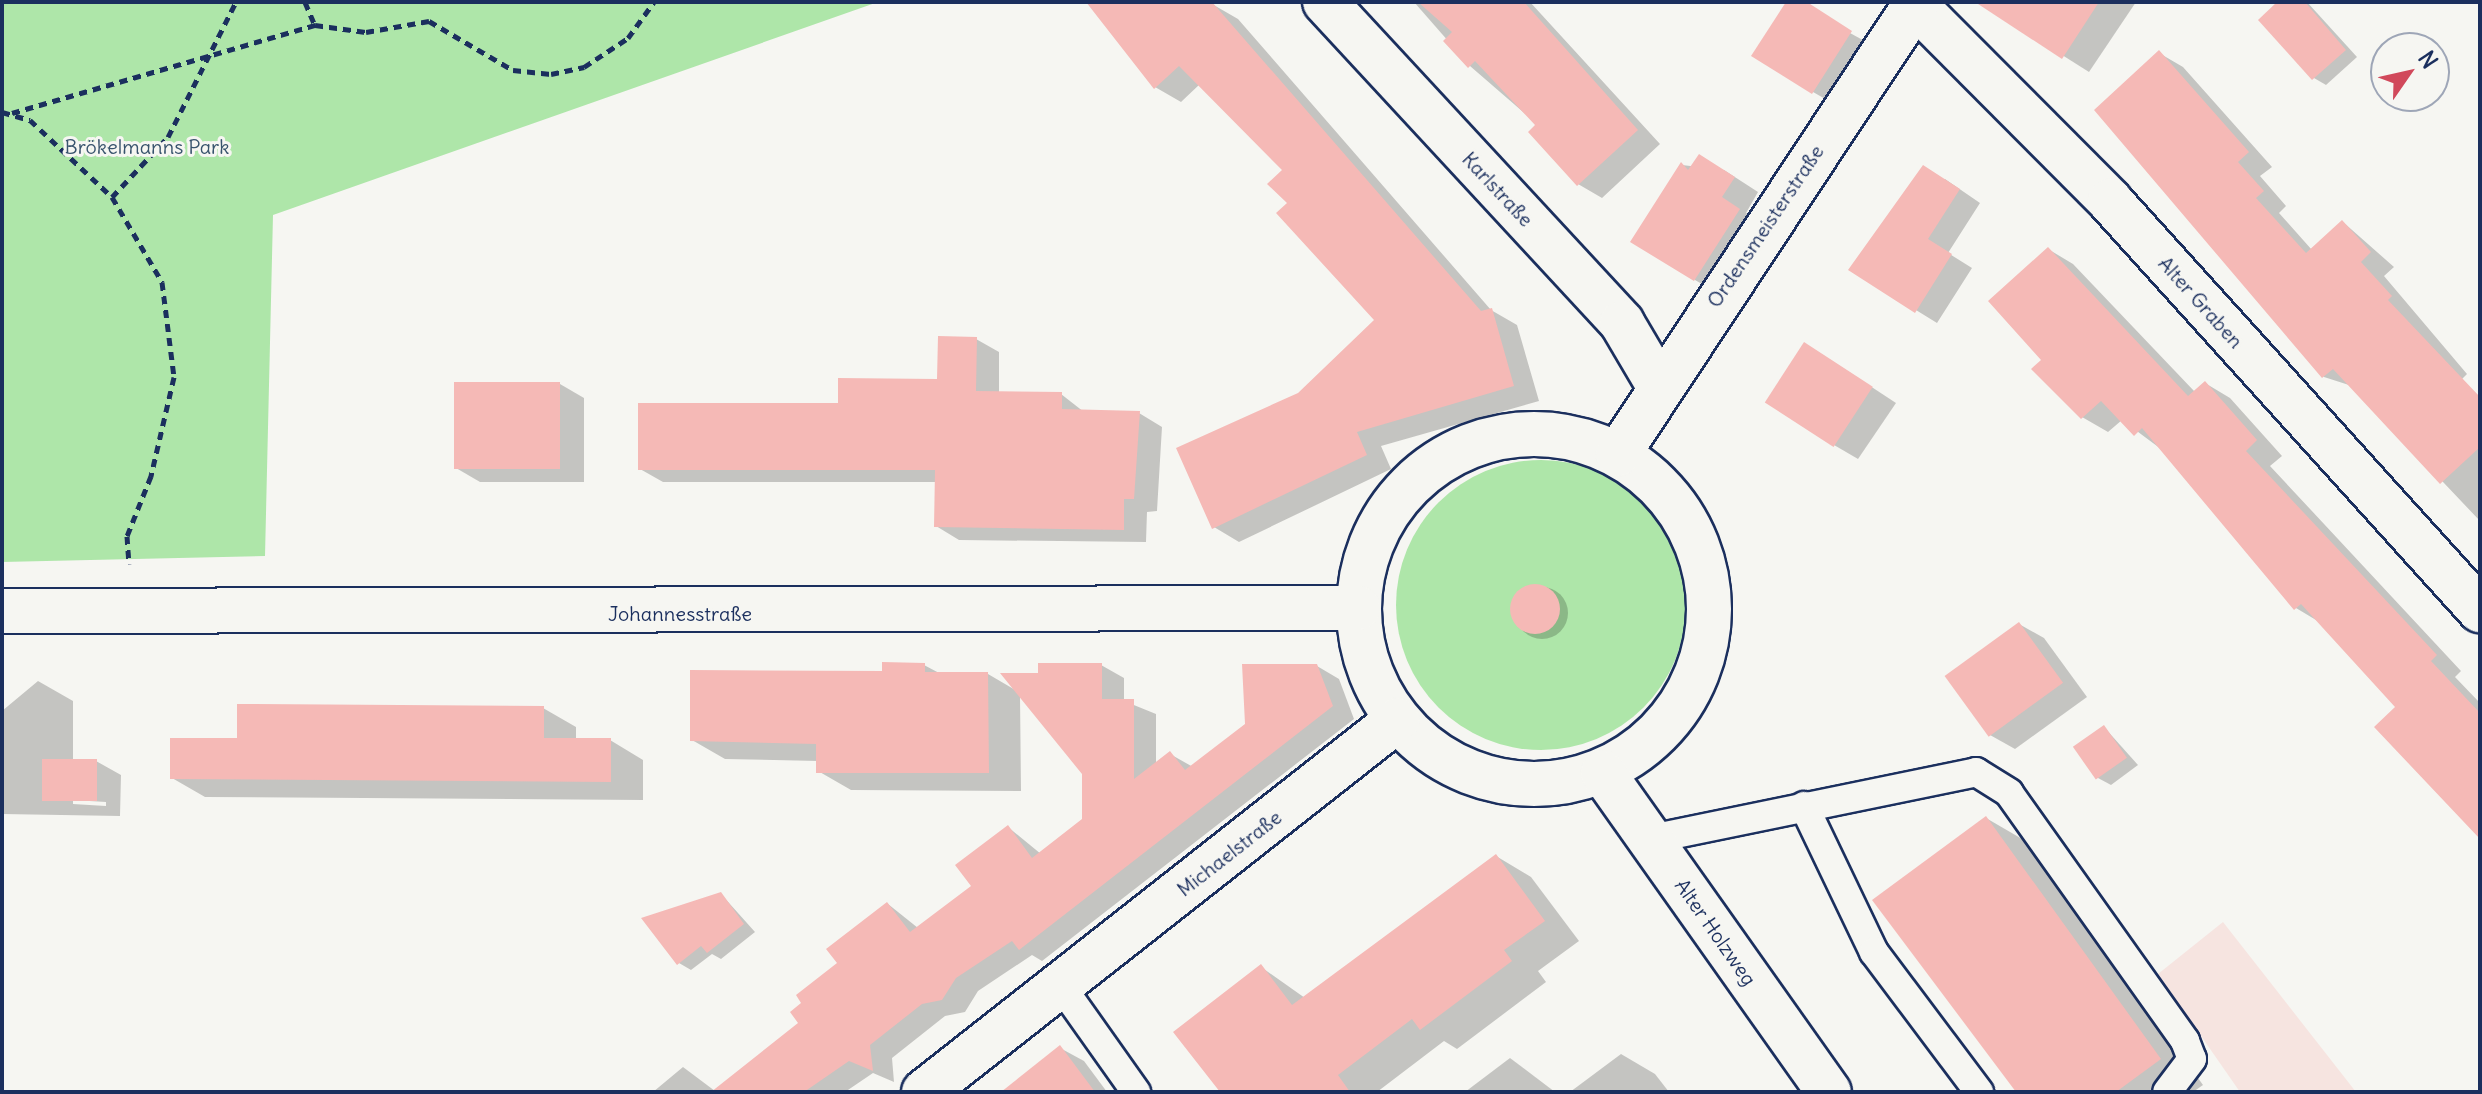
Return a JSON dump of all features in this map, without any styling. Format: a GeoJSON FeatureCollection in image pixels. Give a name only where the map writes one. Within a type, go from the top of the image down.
{"type":"FeatureCollection","features":[{"type":"Feature","properties":{"kind":"street","name":"Karlstraße"},"geometry":{"type":"LineString","coordinates":[[1325,2],[1622,323],[1658,384]]}},
{"type":"Feature","properties":{"kind":"street","name":"Ordensmeisterstraße"},"geometry":{"type":"LineString","coordinates":[[1618,454],[1658,384],[1915,3]]}},
{"type":"Feature","properties":{"kind":"street","name":"Alter Graben"},"geometry":{"type":"LineString","coordinates":[[1915,3],[2110,201],[2480,610]]}},
{"type":"Feature","properties":{"kind":"street"},"geometry":{"type":"LineString","coordinates":[[1531,434],[1568,436],[1618,454],[1664,490],[1694,532],[1708,577],[1711,625],[1700,672],[1662,732],[1603,773],[1533,787],[1477,777],[1432,754],[1397,720],[1372,680],[1358,608],[1361,574],[1387,512],[1421,474],[1465,447],[1531,434]]}},
{"type":"Feature","properties":{"kind":"street","name":"Johannesstraße"},"geometry":{"type":"LineString","coordinates":[[2,611],[1358,608]]}},
{"type":"Feature","properties":{"kind":"street","name":"Michaelstraße"},"geometry":{"type":"LineString","coordinates":[[924,1092],[1397,720]]}},
{"type":"Feature","properties":{"kind":"street","name":"Alter Holzweg"},"geometry":{"type":"LineString","coordinates":[[1603,773],[1829,1092]]}},
{"type":"Feature","properties":{"kind":"lane"},"geometry":{"type":"LineString","coordinates":[[1651,839],[1959,770],[2009,793],[2185,1041],[2192,1059],[2167,1092]]}},
{"type":"Feature","properties":{"kind":"lane"},"geometry":{"type":"LineString","coordinates":[[1804,806],[1874,952],[1979,1092]]}},
{"type":"Feature","properties":{"kind":"lane"},"geometry":{"type":"LineString","coordinates":[[1061,986],[1136,1092]]}},
{"type":"Feature","properties":{"kind":"path"},"geometry":{"type":"LineString","coordinates":[[112,197],[168,137],[205,54],[236,2]]}},
{"type":"Feature","properties":{"kind":"path"},"geometry":{"type":"LineString","coordinates":[[305,2],[315,25]]}},
{"type":"Feature","properties":{"kind":"path"},"geometry":{"type":"LineString","coordinates":[[2,112],[11,113],[205,54],[315,25],[366,32],[429,21],[513,70],[551,74],[584,67],[628,38],[654,2]]}},
{"type":"Feature","properties":{"kind":"path"},"geometry":{"type":"LineString","coordinates":[[11,113],[64,146],[112,197],[162,282],[172,329],[174,377],[164,431],[127,536],[132,611]]}},
{"type":"Feature","properties":{"kind":"shaded area"},"geometry":{"type":"Polygon","coordinates":[[[2223,922],[2356,1092],[2240,1092],[2158,974],[2223,922]]]}},
{"type":"Feature","properties":{"kind":"green space","name":"Brökelmanns Park"},"geometry":{"type":"Polygon","coordinates":[[[2,2],[878,2],[273,215],[265,556],[2,562],[2,2]]]}},
{"type":"Feature","properties":{"kind":"green space"},"geometry":{"type":"Polygon","coordinates":[[[1541,460],[1569,463],[1597,471],[1622,484],[1644,502],[1662,524],[1675,549],[1683,577],[1686,605],[1683,633],[1675,661],[1662,686],[1644,708],[1622,726],[1597,739],[1569,747],[1541,750],[1513,747],[1485,739],[1460,726],[1438,708],[1420,686],[1407,661],[1399,633],[1396,605],[1399,577],[1407,549],[1420,524],[1438,502],[1460,484],[1485,471],[1513,463],[1541,460]]]}},
{"type":"Feature","properties":{"kind":"building"},"geometry":{"type":"Polygon","coordinates":[[[1086,2],[1212,2],[1481,311],[1492,308],[1514,386],[1357,432],[1367,455],[1212,529],[1176,448],[1298,393],[1374,320],[1276,213],[1287,203],[1267,184],[1282,170],[1179,66],[1154,89],[1086,2]]]}},
{"type":"Feature","properties":{"kind":"building"},"geometry":{"type":"Polygon","coordinates":[[[1418,2],[1524,2],[1638,130],[1577,186],[1528,132],[1535,125],[1475,61],[1468,68],[1443,41],[1452,32],[1418,2]]]}},
{"type":"Feature","properties":{"kind":"building"},"geometry":{"type":"Polygon","coordinates":[[[1786,2],[1807,2],[1852,31],[1812,94],[1751,56],[1786,2]]]}},
{"type":"Feature","properties":{"kind":"building"},"geometry":{"type":"Polygon","coordinates":[[[1975,2],[2099,2],[2062,59],[1975,2]]]}},
{"type":"Feature","properties":{"kind":"building"},"geometry":{"type":"Polygon","coordinates":[[[2277,2],[2305,2],[2346,50],[2312,80],[2258,20],[2277,2]]]}},
{"type":"Feature","properties":{"kind":"building"},"geometry":{"type":"Polygon","coordinates":[[[2159,50],[2249,152],[2238,162],[2264,191],[2256,198],[2306,253],[2342,220],[2371,252],[2361,262],[2392,296],[2388,300],[2480,397],[2480,447],[2440,484],[2333,369],[2322,378],[2094,110],[2159,50]]]}},
{"type":"Feature","properties":{"kind":"building"},"geometry":{"type":"Polygon","coordinates":[[[1699,154],[1735,177],[1722,197],[1740,209],[1694,281],[1630,242],[1681,162],[1688,170],[1699,154]]]}},
{"type":"Feature","properties":{"kind":"building"},"geometry":{"type":"Polygon","coordinates":[[[1923,165],[1960,189],[1928,239],[1952,254],[1915,313],[1848,270],[1923,165]]]}},
{"type":"Feature","properties":{"kind":"building"},"geometry":{"type":"Polygon","coordinates":[[[2048,247],[2188,396],[2205,381],[2257,440],[2246,451],[2437,655],[2431,661],[2480,713],[2480,839],[2374,727],[2395,707],[2301,604],[2294,610],[2142,428],[2134,436],[2101,401],[2081,419],[2031,369],[2041,360],[1988,301],[2048,247]]]}},
{"type":"Feature","properties":{"kind":"building"},"geometry":{"type":"Polygon","coordinates":[[[938,336],[977,337],[976,391],[1062,392],[1062,409],[1140,411],[1134,499],[1124,499],[1124,530],[934,527],[935,470],[638,470],[638,403],[838,403],[838,378],[937,379],[938,336]]]}},
{"type":"Feature","properties":{"kind":"building"},"geometry":{"type":"Polygon","coordinates":[[[1804,342],[1873,387],[1834,447],[1765,402],[1804,342]]]}},
{"type":"Feature","properties":{"kind":"building"},"geometry":{"type":"Polygon","coordinates":[[[454,382],[560,382],[560,469],[454,469],[454,382]]]}},
{"type":"Feature","properties":{"kind":"building"},"geometry":{"type":"Polygon","coordinates":[[[1535,584],[1552,592],[1560,609],[1552,626],[1535,634],[1518,626],[1510,609],[1518,592],[1535,584]]]}},
{"type":"Feature","properties":{"kind":"building"},"geometry":{"type":"Polygon","coordinates":[[[2019,622],[2063,683],[1989,737],[1945,676],[2019,622]]]}},
{"type":"Feature","properties":{"kind":"building"},"geometry":{"type":"Polygon","coordinates":[[[882,662],[925,663],[925,672],[988,672],[989,773],[816,773],[816,744],[690,741],[690,670],[882,671],[882,662]]]}},
{"type":"Feature","properties":{"kind":"building"},"geometry":{"type":"Polygon","coordinates":[[[1038,663],[1102,663],[1102,699],[1134,699],[1134,779],[1170,751],[1185,770],[1245,724],[1242,664],[1317,664],[1333,706],[1019,950],[1012,941],[956,978],[942,1000],[922,1004],[870,1045],[873,1071],[849,1061],[804,1092],[711,1092],[798,1023],[790,1012],[801,1003],[796,995],[837,963],[826,949],[887,902],[910,932],[971,886],[955,865],[1008,825],[1032,858],[1082,819],[1082,774],[1000,673],[1038,673],[1038,663]]]}},
{"type":"Feature","properties":{"kind":"building"},"geometry":{"type":"Polygon","coordinates":[[[237,704],[544,706],[544,738],[611,738],[611,782],[170,779],[170,738],[237,738],[237,704]]]}},
{"type":"Feature","properties":{"kind":"building"},"geometry":{"type":"Polygon","coordinates":[[[2104,725],[2127,758],[2096,780],[2073,747],[2104,725]]]}},
{"type":"Feature","properties":{"kind":"building"},"geometry":{"type":"Polygon","coordinates":[[[42,759],[97,759],[97,801],[42,801],[42,759]]]}},
{"type":"Feature","properties":{"kind":"building"},"geometry":{"type":"Polygon","coordinates":[[[1986,816],[2161,1059],[2116,1092],[2016,1092],[1872,900],[1986,816]]]}},
{"type":"Feature","properties":{"kind":"building"},"geometry":{"type":"Polygon","coordinates":[[[1496,854],[1545,921],[1504,950],[1512,961],[1420,1030],[1412,1019],[1338,1075],[1350,1092],[1220,1092],[1173,1032],[1261,964],[1292,1005],[1496,854]]]}},
{"type":"Feature","properties":{"kind":"building"},"geometry":{"type":"Polygon","coordinates":[[[721,892],[744,924],[707,953],[701,946],[677,965],[641,918],[721,892]]]}},
{"type":"Feature","properties":{"kind":"building"},"geometry":{"type":"Polygon","coordinates":[[[1060,1045],[1095,1092],[1001,1092],[1060,1045]]]}}]}
